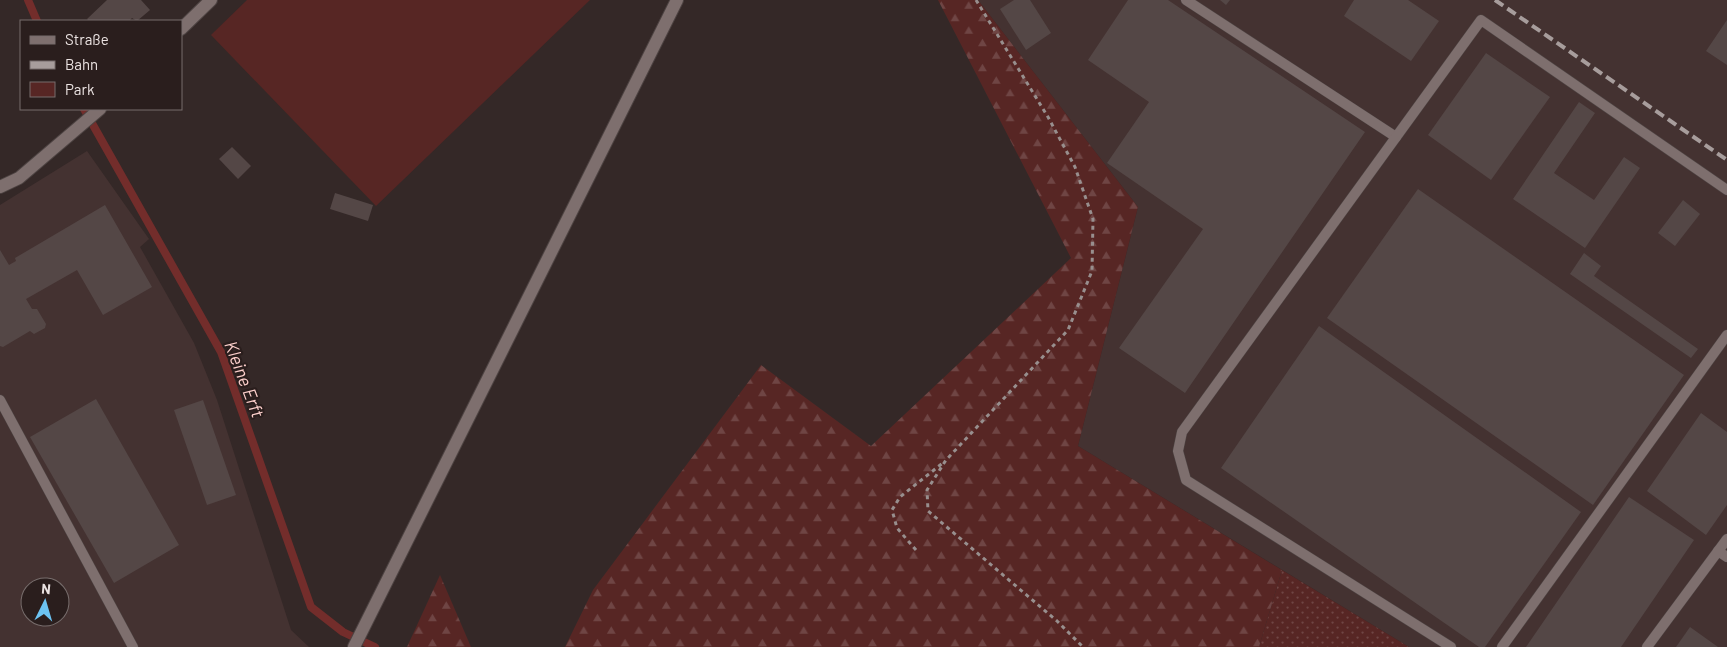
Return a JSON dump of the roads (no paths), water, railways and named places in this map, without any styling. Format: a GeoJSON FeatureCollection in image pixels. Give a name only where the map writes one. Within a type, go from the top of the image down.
{"type":"FeatureCollection","features":[{"type":"Feature","properties":{"kind":"main road"},"geometry":{"type":"LineString","coordinates":[[182,28],[211,0]]}},
{"type":"Feature","properties":{"kind":"main road"},"geometry":{"type":"LineString","coordinates":[[354,647],[677,0]]}},
{"type":"Feature","properties":{"kind":"main road"},"geometry":{"type":"LineString","coordinates":[[0,188],[19,178],[99,110]]}},
{"type":"Feature","properties":{"kind":"lane"},"geometry":{"type":"LineString","coordinates":[[1186,0],[1396,138]]}},
{"type":"Feature","properties":{"kind":"lane"},"geometry":{"type":"LineString","coordinates":[[1452,647],[1186,480],[1178,451],[1182,432],[1481,20],[1727,190]]}},
{"type":"Feature","properties":{"kind":"lane"},"geometry":{"type":"LineString","coordinates":[[1502,647],[1727,335]]}},
{"type":"Feature","properties":{"kind":"lane"},"geometry":{"type":"LineString","coordinates":[[0,400],[133,647]]}},
{"type":"Feature","properties":{"kind":"lane"},"geometry":{"type":"LineString","coordinates":[[1647,647],[1727,538]]}},
{"type":"Feature","properties":{"kind":"lane"},"geometry":{"type":"LineString","coordinates":[[1718,551],[1727,557]]}},
{"type":"Feature","properties":{"kind":"waterway","name":"Kleine Erft"},"geometry":{"type":"LineString","coordinates":[[28,0],[37,20]]}},
{"type":"Feature","properties":{"kind":"waterway","name":"Kleine Erft"},"geometry":{"type":"LineString","coordinates":[[85,110],[221,352],[311,607],[343,632],[375,647]]}},
{"type":"Feature","properties":{"kind":"railway"},"geometry":{"type":"LineString","coordinates":[[1495,0],[1727,160]]}}]}
